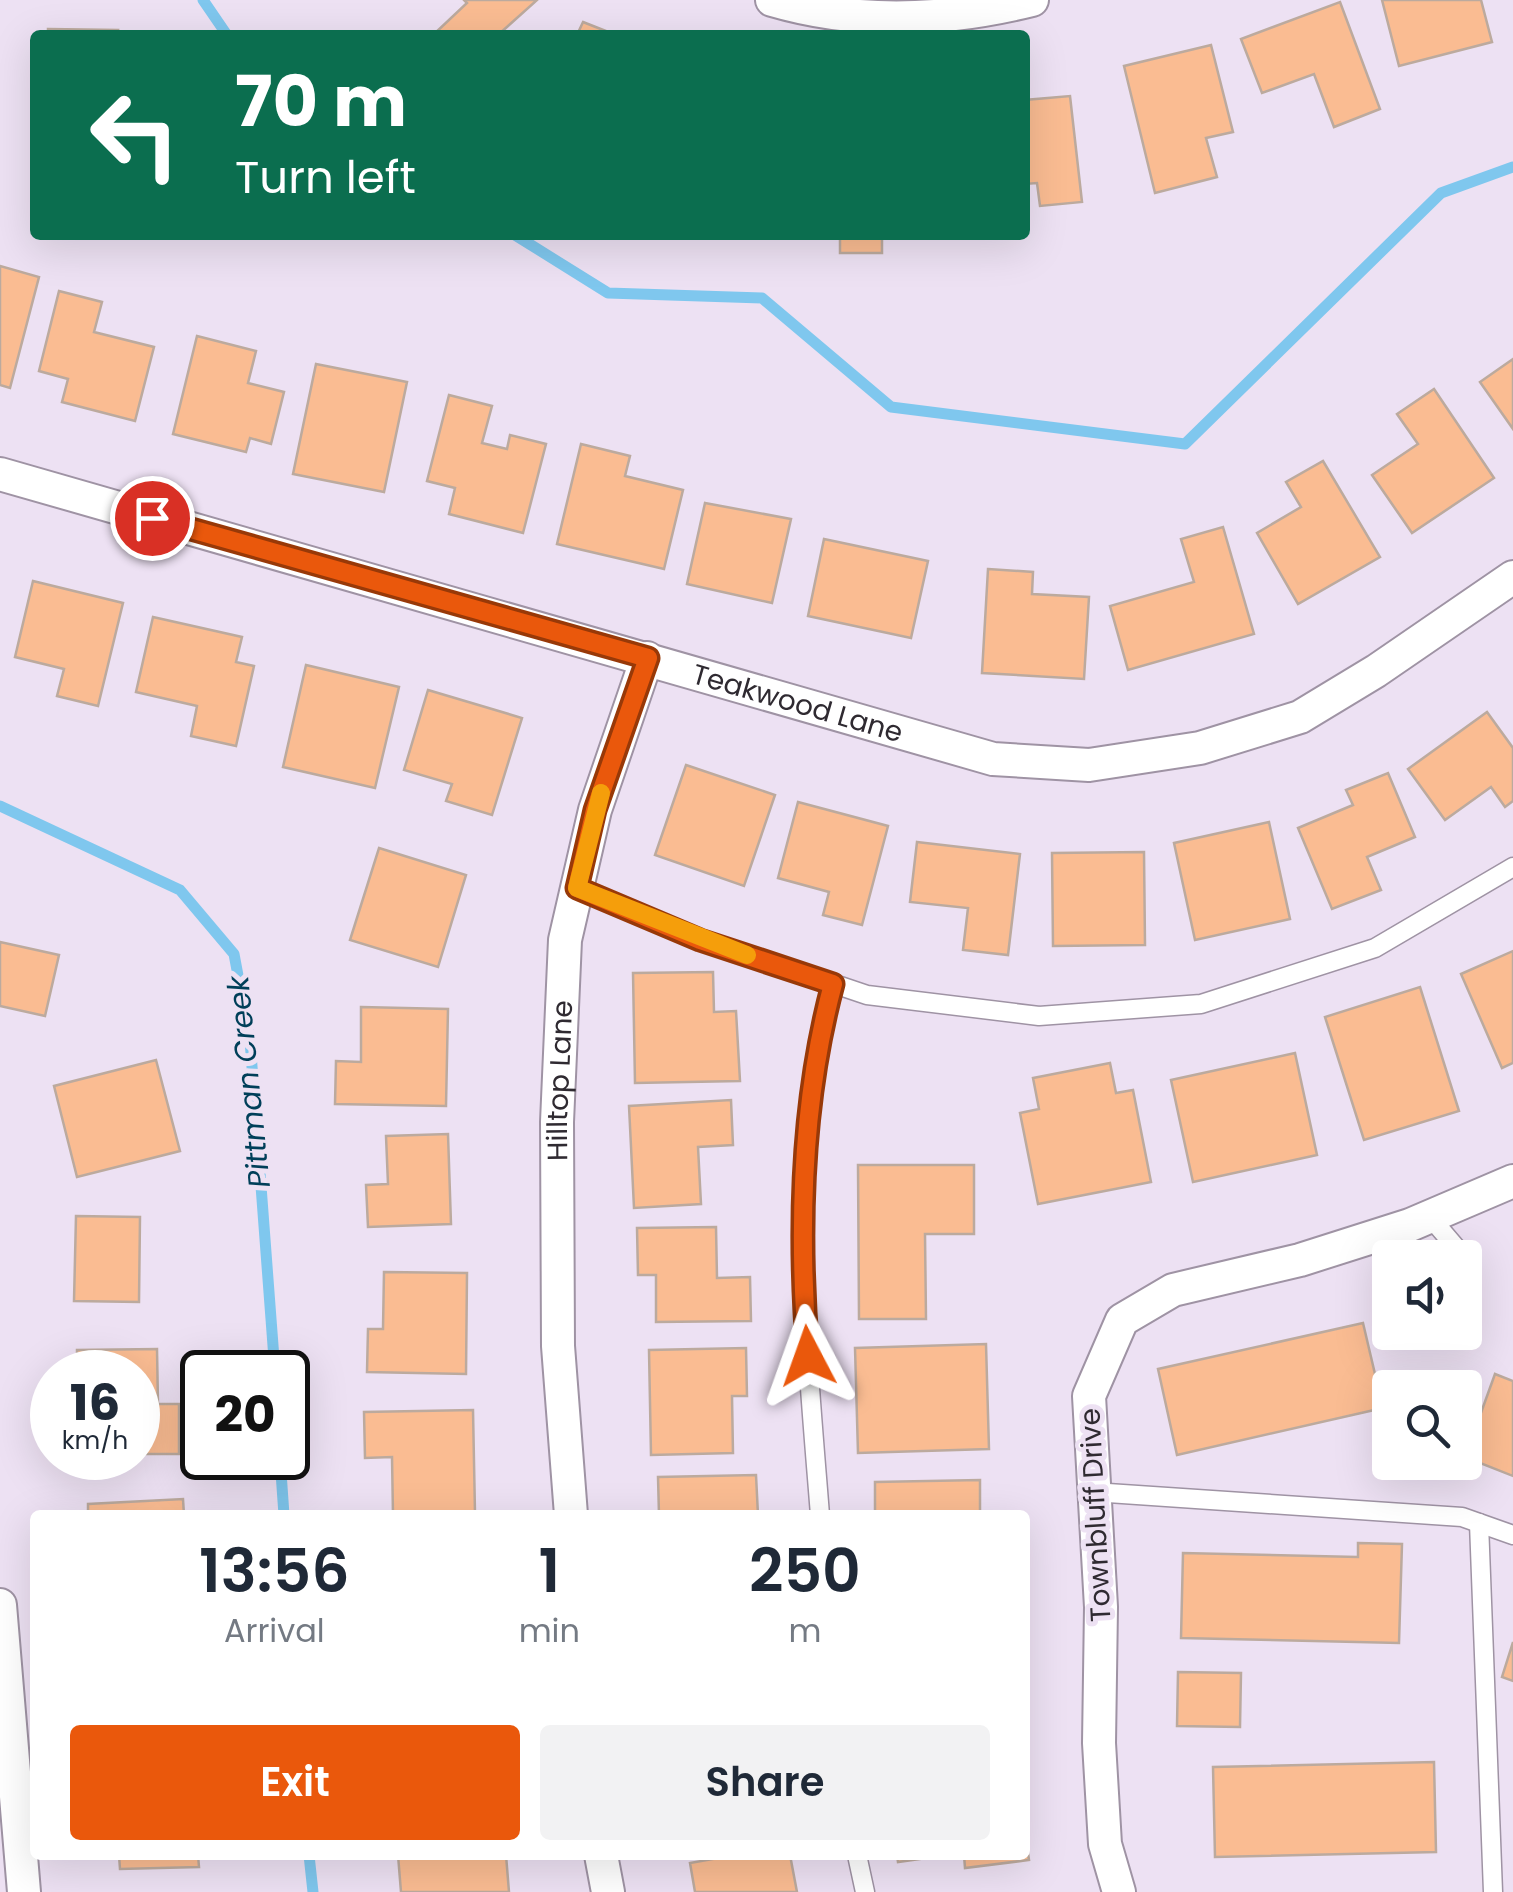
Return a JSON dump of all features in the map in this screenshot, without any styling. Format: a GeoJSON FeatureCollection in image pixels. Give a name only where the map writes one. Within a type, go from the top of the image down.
{"type":"FeatureCollection","features":[{"type":"Feature","properties":{"kind":"street"},"geometry":{"type":"LineString","coordinates":[[772,0],[807,10],[874,17],[986,11],[1032,0]]}},
{"type":"Feature","properties":{"kind":"street","name":"Teakwood Lane"},"geometry":{"type":"LineString","coordinates":[[0,474],[993,759],[1089,765],[1200,748],[1300,717],[1376,671],[1513,576]]}},
{"type":"Feature","properties":{"kind":"street","name":"Hilltop Lane"},"geometry":{"type":"LineString","coordinates":[[571,1510],[558,1346],[557,1122],[565,940],[595,810],[648,658]]}},
{"type":"Feature","properties":{"kind":"street","name":"Townbluff Drive"},"geometry":{"type":"LineString","coordinates":[[1119,1892],[1105,1844],[1100,1744],[1101,1607],[1089,1396],[1122,1320],[1172,1290],[1300,1260],[1430,1216],[1513,1181]]}},
{"type":"Feature","properties":{"kind":"street"},"geometry":{"type":"LineString","coordinates":[[0,1605],[24,1892]]}},
{"type":"Feature","properties":{"kind":"street"},"geometry":{"type":"LineString","coordinates":[[602,1860],[608,1892]]}},
{"type":"Feature","properties":{"kind":"lane"},"geometry":{"type":"LineString","coordinates":[[577,888],[700,940],[867,995],[1039,1016],[1201,1004],[1375,948],[1513,867]]}},
{"type":"Feature","properties":{"kind":"lane"},"geometry":{"type":"LineString","coordinates":[[820,1510],[801,1277],[814,1053],[833,984]]}},
{"type":"Feature","properties":{"kind":"lane"},"geometry":{"type":"LineString","coordinates":[[1430,1216],[1450,1240]]}},
{"type":"Feature","properties":{"kind":"lane"},"geometry":{"type":"LineString","coordinates":[[1093,1492],[1462,1517],[1513,1535]]}},
{"type":"Feature","properties":{"kind":"lane"},"geometry":{"type":"LineString","coordinates":[[1480,1523],[1493,1892]]}},
{"type":"Feature","properties":{"kind":"lane"},"geometry":{"type":"LineString","coordinates":[[858,1860],[865,1892]]}},
{"type":"Feature","properties":{"kind":"building"},"geometry":{"type":"Polygon","coordinates":[[[464,0],[537,0],[504,30],[438,30],[467,3],[464,0]]]}},
{"type":"Feature","properties":{"kind":"building"},"geometry":{"type":"Polygon","coordinates":[[[1382,0],[1481,0],[1492,42],[1399,66],[1382,0]]]}},
{"type":"Feature","properties":{"kind":"building"},"geometry":{"type":"Polygon","coordinates":[[[1340,2],[1380,109],[1334,127],[1314,74],[1262,93],[1241,39],[1340,2]]]}},
{"type":"Feature","properties":{"kind":"building"},"geometry":{"type":"Polygon","coordinates":[[[583,22],[603,30],[579,30],[583,22]]]}},
{"type":"Feature","properties":{"kind":"building"},"geometry":{"type":"Polygon","coordinates":[[[1211,45],[1233,132],[1206,138],[1217,177],[1155,193],[1124,66],[1211,45]]]}},
{"type":"Feature","properties":{"kind":"building"},"geometry":{"type":"Polygon","coordinates":[[[1070,96],[1082,202],[1040,206],[1037,183],[1030,184],[1030,100],[1070,96]]]}},
{"type":"Feature","properties":{"kind":"building"},"geometry":{"type":"Polygon","coordinates":[[[840,240],[882,240],[882,253],[840,253],[840,240]]]}},
{"type":"Feature","properties":{"kind":"building"},"geometry":{"type":"Polygon","coordinates":[[[0,266],[39,277],[10,388],[0,385],[0,266]]]}},
{"type":"Feature","properties":{"kind":"building"},"geometry":{"type":"Polygon","coordinates":[[[59,291],[102,302],[94,332],[154,347],[135,421],[62,402],[68,379],[39,371],[59,291]]]}},
{"type":"Feature","properties":{"kind":"building"},"geometry":{"type":"Polygon","coordinates":[[[197,336],[256,351],[248,383],[284,392],[271,444],[250,438],[246,452],[173,434],[197,336]]]}},
{"type":"Feature","properties":{"kind":"building"},"geometry":{"type":"Polygon","coordinates":[[[1513,359],[1513,429],[1480,382],[1513,359]]]}},
{"type":"Feature","properties":{"kind":"building"},"geometry":{"type":"Polygon","coordinates":[[[316,364],[407,382],[384,492],[293,474],[316,364]]]}},
{"type":"Feature","properties":{"kind":"building"},"geometry":{"type":"Polygon","coordinates":[[[1434,389],[1494,478],[1412,533],[1372,475],[1418,444],[1397,414],[1434,389]]]}},
{"type":"Feature","properties":{"kind":"building"},"geometry":{"type":"Polygon","coordinates":[[[449,395],[492,406],[482,443],[507,449],[510,435],[546,444],[523,533],[449,514],[455,488],[427,481],[449,395]]]}},
{"type":"Feature","properties":{"kind":"building"},"geometry":{"type":"Polygon","coordinates":[[[581,444],[630,456],[625,476],[683,490],[664,569],[557,544],[581,444]]]}},
{"type":"Feature","properties":{"kind":"building"},"geometry":{"type":"Polygon","coordinates":[[[1323,461],[1380,557],[1298,604],[1257,533],[1301,507],[1286,482],[1323,461]]]}},
{"type":"Feature","properties":{"kind":"building"},"geometry":{"type":"Polygon","coordinates":[[[705,503],[791,519],[772,603],[687,584],[705,503]]]}},
{"type":"Feature","properties":{"kind":"building"},"geometry":{"type":"Polygon","coordinates":[[[1223,527],[1254,634],[1128,670],[1110,606],[1194,582],[1181,539],[1223,527]]]}},
{"type":"Feature","properties":{"kind":"building"},"geometry":{"type":"Polygon","coordinates":[[[824,539],[928,561],[911,638],[808,616],[824,539]]]}},
{"type":"Feature","properties":{"kind":"building"},"geometry":{"type":"Polygon","coordinates":[[[988,569],[1033,572],[1032,594],[1089,597],[1084,679],[982,673],[988,569]]]}},
{"type":"Feature","properties":{"kind":"building"},"geometry":{"type":"Polygon","coordinates":[[[33,581],[123,603],[98,706],[57,696],[64,669],[15,657],[33,581]]]}},
{"type":"Feature","properties":{"kind":"building"},"geometry":{"type":"Polygon","coordinates":[[[153,617],[242,637],[236,662],[254,666],[236,746],[191,736],[197,706],[136,692],[153,617]]]}},
{"type":"Feature","properties":{"kind":"building"},"geometry":{"type":"Polygon","coordinates":[[[306,665],[399,687],[375,788],[283,767],[306,665]]]}},
{"type":"Feature","properties":{"kind":"building"},"geometry":{"type":"Polygon","coordinates":[[[428,690],[522,718],[492,815],[446,801],[452,784],[404,770],[428,690]]]}},
{"type":"Feature","properties":{"kind":"building"},"geometry":{"type":"Polygon","coordinates":[[[1487,712],[1513,748],[1513,801],[1505,807],[1491,787],[1445,820],[1408,769],[1487,712]]]}},
{"type":"Feature","properties":{"kind":"building"},"geometry":{"type":"Polygon","coordinates":[[[686,765],[775,795],[744,886],[655,855],[686,765]]]}},
{"type":"Feature","properties":{"kind":"building"},"geometry":{"type":"Polygon","coordinates":[[[1388,773],[1415,837],[1367,857],[1381,890],[1332,909],[1298,828],[1353,805],[1346,790],[1388,773]]]}},
{"type":"Feature","properties":{"kind":"building"},"geometry":{"type":"Polygon","coordinates":[[[798,802],[888,826],[862,925],[823,915],[829,892],[778,878],[798,802]]]}},
{"type":"Feature","properties":{"kind":"building"},"geometry":{"type":"Polygon","coordinates":[[[1269,822],[1290,919],[1195,940],[1174,843],[1269,822]]]}},
{"type":"Feature","properties":{"kind":"building"},"geometry":{"type":"Polygon","coordinates":[[[917,842],[1020,854],[1008,955],[963,950],[968,908],[910,902],[917,842]]]}},
{"type":"Feature","properties":{"kind":"building"},"geometry":{"type":"Polygon","coordinates":[[[379,848],[466,875],[438,967],[350,940],[379,848]]]}},
{"type":"Feature","properties":{"kind":"building"},"geometry":{"type":"Polygon","coordinates":[[[1144,852],[1145,945],[1053,946],[1052,853],[1144,852]]]}},
{"type":"Feature","properties":{"kind":"building"},"geometry":{"type":"Polygon","coordinates":[[[0,942],[59,955],[45,1016],[0,1006],[0,942]]]}},
{"type":"Feature","properties":{"kind":"building"},"geometry":{"type":"Polygon","coordinates":[[[1513,951],[1513,1063],[1502,1068],[1461,974],[1513,951]]]}},
{"type":"Feature","properties":{"kind":"building"},"geometry":{"type":"Polygon","coordinates":[[[713,972],[714,1012],[736,1011],[740,1081],[635,1083],[633,973],[713,972]]]}},
{"type":"Feature","properties":{"kind":"building"},"geometry":{"type":"Polygon","coordinates":[[[1420,987],[1459,1111],[1364,1140],[1325,1017],[1420,987]]]}},
{"type":"Feature","properties":{"kind":"building"},"geometry":{"type":"Polygon","coordinates":[[[361,1007],[448,1009],[446,1106],[335,1104],[336,1061],[361,1062],[361,1007]]]}},
{"type":"Feature","properties":{"kind":"building"},"geometry":{"type":"Polygon","coordinates":[[[1295,1053],[1317,1155],[1193,1182],[1171,1080],[1295,1053]]]}},
{"type":"Feature","properties":{"kind":"building"},"geometry":{"type":"Polygon","coordinates":[[[156,1060],[180,1151],[77,1177],[54,1086],[156,1060]]]}},
{"type":"Feature","properties":{"kind":"building"},"geometry":{"type":"Polygon","coordinates":[[[1110,1063],[1116,1093],[1133,1090],[1151,1182],[1038,1204],[1020,1113],[1039,1109],[1033,1078],[1110,1063]]]}},
{"type":"Feature","properties":{"kind":"building"},"geometry":{"type":"Polygon","coordinates":[[[731,1100],[733,1145],[698,1147],[701,1204],[634,1208],[629,1106],[731,1100]]]}},
{"type":"Feature","properties":{"kind":"building"},"geometry":{"type":"Polygon","coordinates":[[[448,1134],[451,1224],[368,1227],[366,1185],[388,1184],[386,1136],[448,1134]]]}},
{"type":"Feature","properties":{"kind":"building"},"geometry":{"type":"Polygon","coordinates":[[[858,1165],[974,1165],[974,1234],[925,1234],[926,1319],[859,1319],[858,1165]]]}},
{"type":"Feature","properties":{"kind":"building"},"geometry":{"type":"Polygon","coordinates":[[[76,1216],[140,1217],[139,1302],[74,1301],[76,1216]]]}},
{"type":"Feature","properties":{"kind":"building"},"geometry":{"type":"Polygon","coordinates":[[[716,1227],[717,1278],[750,1277],[751,1321],[656,1322],[656,1275],[638,1275],[637,1228],[716,1227]]]}},
{"type":"Feature","properties":{"kind":"building"},"geometry":{"type":"Polygon","coordinates":[[[384,1272],[467,1273],[466,1374],[367,1372],[368,1329],[383,1329],[384,1272]]]}},
{"type":"Feature","properties":{"kind":"building"},"geometry":{"type":"Polygon","coordinates":[[[1363,1323],[1374,1370],[1372,1411],[1177,1455],[1158,1369],[1363,1323]]]}},
{"type":"Feature","properties":{"kind":"building"},"geometry":{"type":"Polygon","coordinates":[[[986,1344],[989,1449],[858,1453],[855,1348],[986,1344]]]}},
{"type":"Feature","properties":{"kind":"building"},"geometry":{"type":"Polygon","coordinates":[[[746,1348],[747,1396],[732,1396],[733,1453],[651,1455],[649,1350],[746,1348]]]}},
{"type":"Feature","properties":{"kind":"building"},"geometry":{"type":"Polygon","coordinates":[[[1495,1374],[1513,1381],[1513,1476],[1482,1464],[1482,1410],[1495,1374]]]}},
{"type":"Feature","properties":{"kind":"building"},"geometry":{"type":"Polygon","coordinates":[[[160,1404],[179,1404],[179,1454],[160,1454],[160,1404]]]}},
{"type":"Feature","properties":{"kind":"building"},"geometry":{"type":"Polygon","coordinates":[[[473,1410],[475,1510],[393,1510],[392,1457],[365,1458],[364,1412],[473,1410]]]}},
{"type":"Feature","properties":{"kind":"building"},"geometry":{"type":"Polygon","coordinates":[[[756,1475],[758,1510],[659,1510],[658,1477],[756,1475]]]}},
{"type":"Feature","properties":{"kind":"building"},"geometry":{"type":"Polygon","coordinates":[[[980,1480],[980,1510],[875,1510],[875,1482],[980,1480]]]}},
{"type":"Feature","properties":{"kind":"building"},"geometry":{"type":"Polygon","coordinates":[[[183,1499],[184,1510],[88,1510],[88,1504],[183,1499]]]}},
{"type":"Feature","properties":{"kind":"building"},"geometry":{"type":"Polygon","coordinates":[[[1358,1543],[1402,1544],[1399,1643],[1181,1638],[1183,1553],[1358,1557],[1358,1543]]]}},
{"type":"Feature","properties":{"kind":"building"},"geometry":{"type":"Polygon","coordinates":[[[1513,1642],[1513,1681],[1502,1677],[1513,1642]]]}},
{"type":"Feature","properties":{"kind":"building"},"geometry":{"type":"Polygon","coordinates":[[[1178,1672],[1241,1673],[1240,1727],[1177,1726],[1178,1672]]]}},
{"type":"Feature","properties":{"kind":"building"},"geometry":{"type":"Polygon","coordinates":[[[1434,1762],[1436,1852],[1215,1857],[1213,1767],[1434,1762]]]}},
{"type":"Feature","properties":{"kind":"building"},"geometry":{"type":"Polygon","coordinates":[[[119,1860],[198,1860],[199,1867],[120,1869],[119,1860]]]}},
{"type":"Feature","properties":{"kind":"building"},"geometry":{"type":"Polygon","coordinates":[[[398,1860],[506,1860],[509,1892],[401,1892],[398,1860]]]}},
{"type":"Feature","properties":{"kind":"building"},"geometry":{"type":"Polygon","coordinates":[[[791,1860],[797,1892],[695,1892],[690,1863],[791,1860]]]}},
{"type":"Feature","properties":{"kind":"building"},"geometry":{"type":"Polygon","coordinates":[[[964,1860],[1029,1860],[965,1868],[964,1860]]]}},
{"type":"Feature","properties":{"kind":"waterway"},"geometry":{"type":"LineString","coordinates":[[203,0],[224,30]]}},
{"type":"Feature","properties":{"kind":"waterway"},"geometry":{"type":"LineString","coordinates":[[523,240],[608,293],[762,298],[891,407],[1185,444],[1441,193],[1513,167]]}},
{"type":"Feature","properties":{"kind":"waterway","name":"Pittman Creek"},"geometry":{"type":"LineString","coordinates":[[0,806],[180,890],[234,954],[250,1040],[273,1350]]}},
{"type":"Feature","properties":{"kind":"waterway","name":"Pittman Creek"},"geometry":{"type":"LineString","coordinates":[[282,1480],[284,1510]]}},
{"type":"Feature","properties":{"kind":"waterway","name":"Pittman Creek"},"geometry":{"type":"LineString","coordinates":[[310,1860],[313,1892]]}},
{"type":"Feature","properties":{"kind":"slow traffic"},"geometry":{"type":"LineString","coordinates":[[601,793],[577,888],[700,940],[747,955]]}},
{"type":"Feature","properties":{"kind":"route"},"geometry":{"type":"LineString","coordinates":[[152,518],[648,658],[595,810],[577,888],[700,940],[833,984],[814,1053],[801,1277],[808,1356]]}}]}
